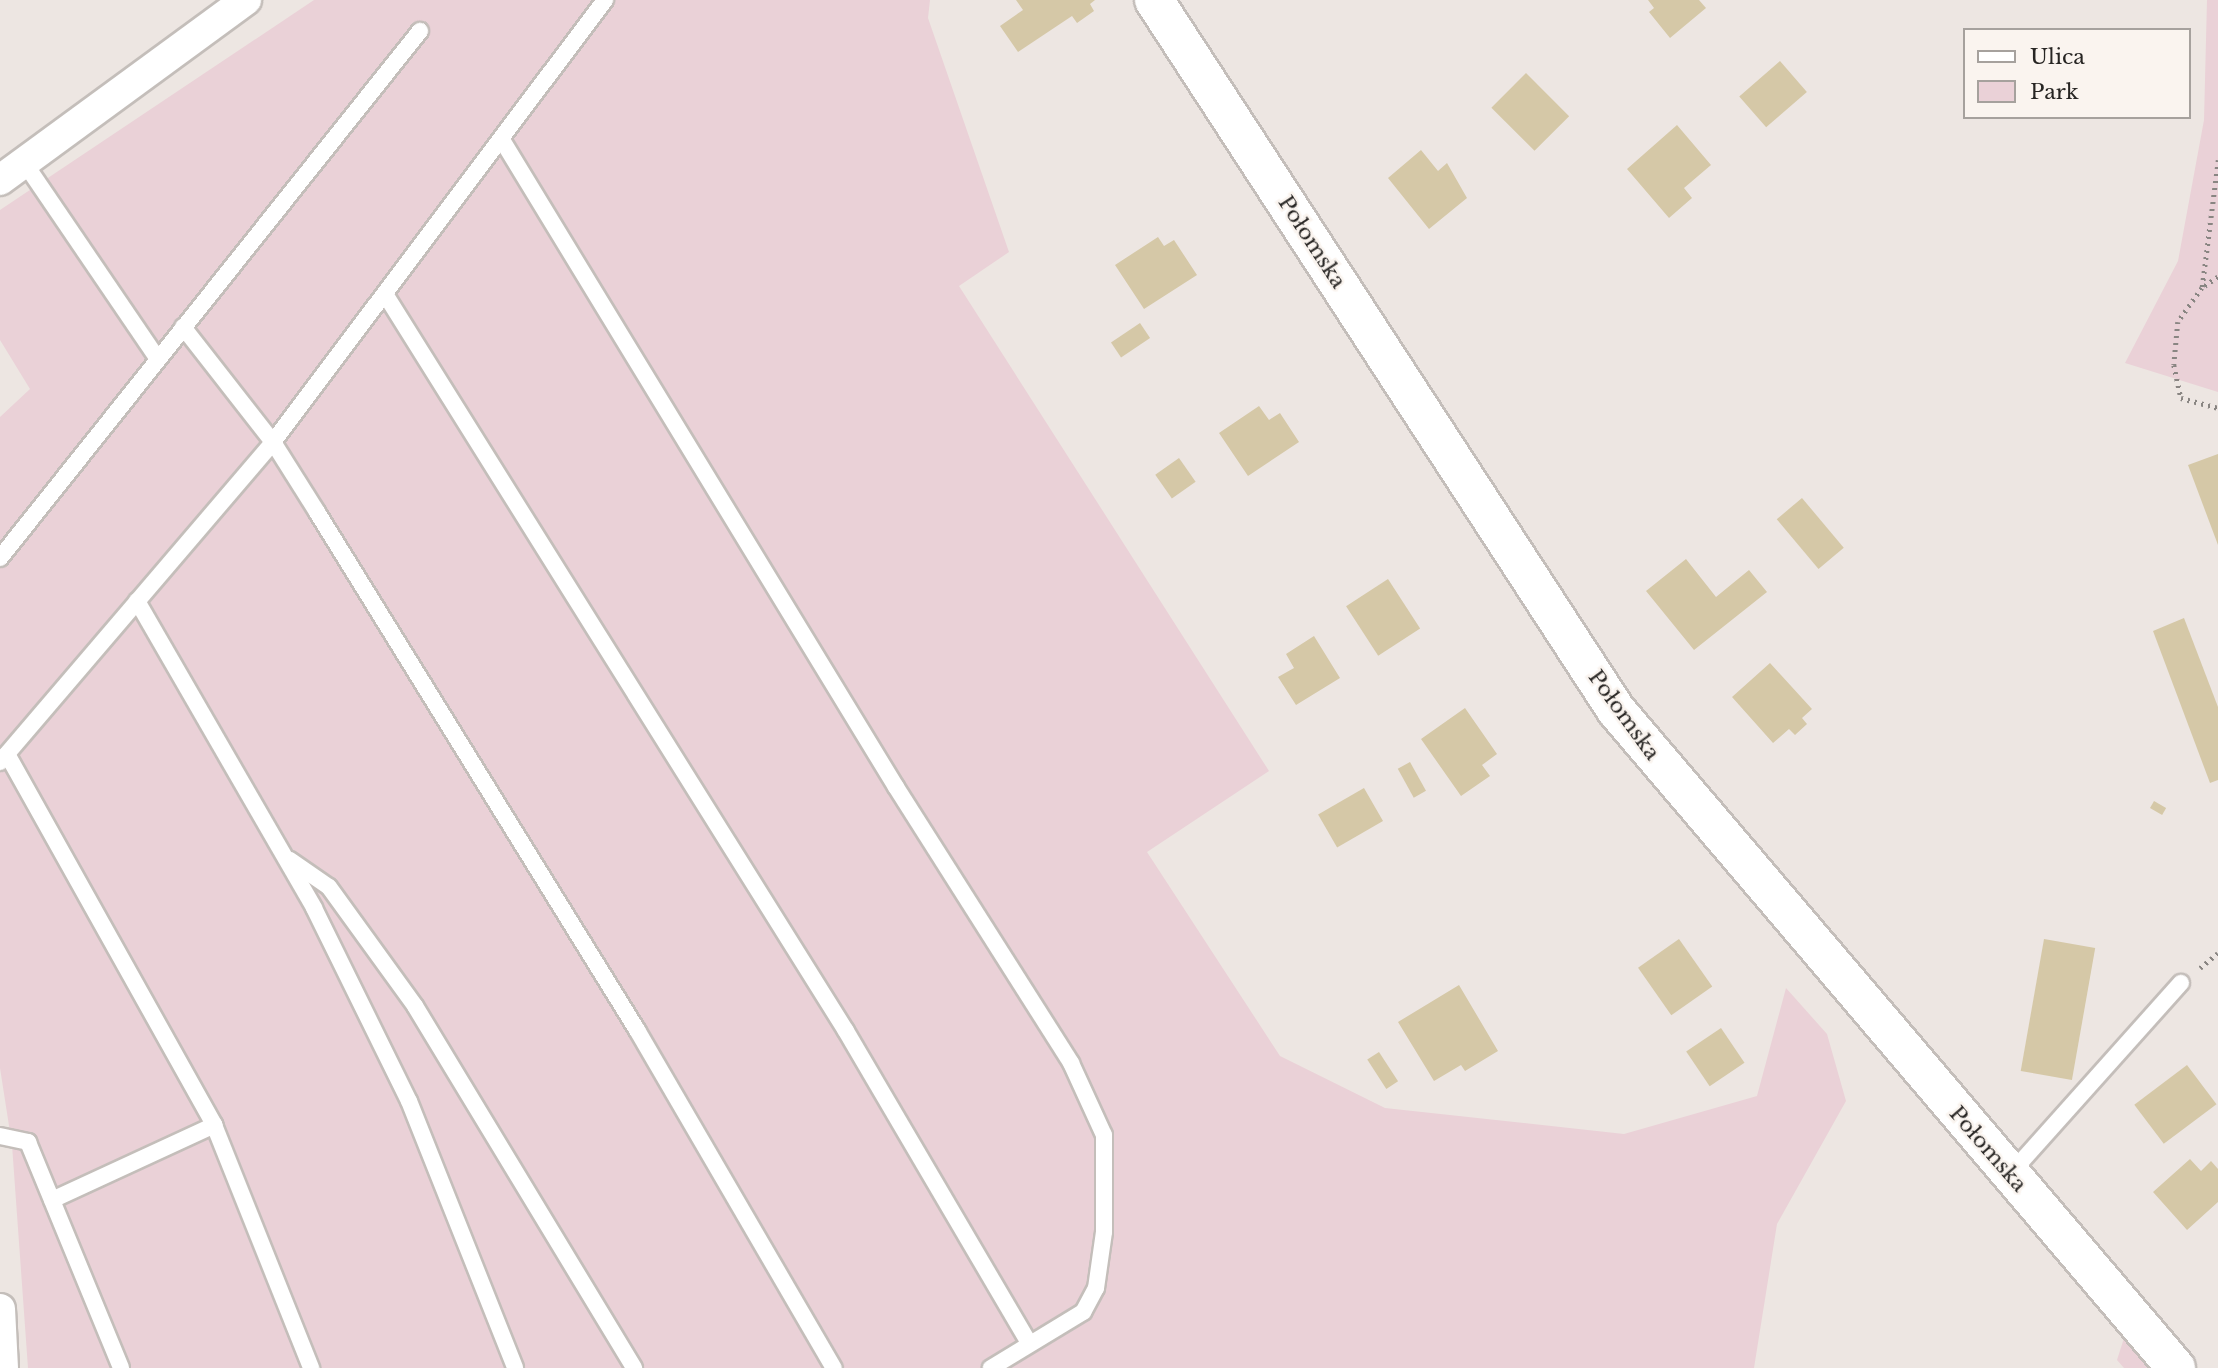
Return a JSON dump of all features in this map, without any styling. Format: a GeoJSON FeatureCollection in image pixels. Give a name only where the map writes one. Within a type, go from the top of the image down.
{"type":"FeatureCollection","features":[{"type":"Feature","properties":{"kind":"street"},"geometry":{"type":"LineString","coordinates":[[0,180],[246,0]]}},
{"type":"Feature","properties":{"kind":"street","name":"Połomska"},"geometry":{"type":"LineString","coordinates":[[1154,0],[1616,710],[2176,1368]]}},
{"type":"Feature","properties":{"kind":"street"},"geometry":{"type":"LineString","coordinates":[[0,1309],[3,1368]]}},
{"type":"Feature","properties":{"kind":"lane"},"geometry":{"type":"LineString","coordinates":[[311,1368],[214,1125],[4,758],[273,442],[605,0]]}},
{"type":"Feature","properties":{"kind":"lane"},"geometry":{"type":"LineString","coordinates":[[0,558],[420,31]]}},
{"type":"Feature","properties":{"kind":"lane"},"geometry":{"type":"LineString","coordinates":[[502,140],[896,787],[1071,1063],[1104,1135],[1104,1232],[1096,1288],[1083,1312],[991,1368]]}},
{"type":"Feature","properties":{"kind":"lane"},"geometry":{"type":"LineString","coordinates":[[24,162],[158,359]]}},
{"type":"Feature","properties":{"kind":"lane"},"geometry":{"type":"LineString","coordinates":[[385,293],[846,1031],[1029,1343]]}},
{"type":"Feature","properties":{"kind":"lane"},"geometry":{"type":"LineString","coordinates":[[183,327],[273,442],[637,1031],[834,1368]]}},
{"type":"Feature","properties":{"kind":"lane"},"geometry":{"type":"LineString","coordinates":[[137,601],[285,857],[409,1101],[515,1368]]}},
{"type":"Feature","properties":{"kind":"lane"},"geometry":{"type":"LineString","coordinates":[[285,857],[330,887],[415,1006],[634,1368]]}},
{"type":"Feature","properties":{"kind":"lane"},"geometry":{"type":"LineString","coordinates":[[2009,1175],[2181,983]]}},
{"type":"Feature","properties":{"kind":"lane"},"geometry":{"type":"LineString","coordinates":[[52,1200],[214,1125]]}},
{"type":"Feature","properties":{"kind":"lane"},"geometry":{"type":"LineString","coordinates":[[0,1136],[28,1142],[121,1368]]}},
{"type":"Feature","properties":{"kind":"path"},"geometry":{"type":"LineString","coordinates":[[2202,288],[2218,160]]}},
{"type":"Feature","properties":{"kind":"path"},"geometry":{"type":"LineString","coordinates":[[2218,277],[2202,288],[2178,322],[2175,365],[2181,398],[2218,408]]}},
{"type":"Feature","properties":{"kind":"green space"},"geometry":{"type":"Polygon","coordinates":[[[314,0],[930,0],[928,18],[1009,252],[959,286],[1269,771],[1147,852],[1280,1056],[1385,1108],[1624,1134],[1757,1096],[1786,988],[1827,1034],[1846,1101],[1777,1224],[1754,1368],[28,1368],[12,1145],[0,1068],[0,417],[30,389],[0,340],[0,210],[314,0]]]}},
{"type":"Feature","properties":{"kind":"green space"},"geometry":{"type":"Polygon","coordinates":[[[2207,0],[2218,0],[2218,392],[2125,363],[2178,261],[2204,120],[2207,0]]]}},
{"type":"Feature","properties":{"kind":"green space"},"geometry":{"type":"Polygon","coordinates":[[[2125,1335],[2154,1368],[2124,1368],[2117,1360],[2125,1335]]]}},
{"type":"Feature","properties":{"kind":"building"},"geometry":{"type":"Polygon","coordinates":[[[1016,0],[1095,0],[1090,4],[1094,11],[1077,23],[1072,16],[1018,52],[1000,26],[1023,10],[1016,0]]]}},
{"type":"Feature","properties":{"kind":"building"},"geometry":{"type":"Polygon","coordinates":[[[1648,0],[1699,0],[1706,8],[1670,38],[1649,12],[1654,8],[1648,0]]]}},
{"type":"Feature","properties":{"kind":"building"},"geometry":{"type":"Polygon","coordinates":[[[1780,61],[1807,92],[1766,127],[1739,96],[1780,61]]]}},
{"type":"Feature","properties":{"kind":"building"},"geometry":{"type":"Polygon","coordinates":[[[1526,73],[1569,116],[1534,151],[1491,108],[1526,73]]]}},
{"type":"Feature","properties":{"kind":"building"},"geometry":{"type":"Polygon","coordinates":[[[1677,125],[1711,165],[1684,188],[1692,198],[1669,218],[1627,169],[1677,125]]]}},
{"type":"Feature","properties":{"kind":"building"},"geometry":{"type":"Polygon","coordinates":[[[1421,150],[1438,171],[1447,163],[1467,198],[1429,229],[1388,178],[1421,150]]]}},
{"type":"Feature","properties":{"kind":"building"},"geometry":{"type":"Polygon","coordinates":[[[1158,237],[1164,246],[1174,240],[1197,275],[1144,309],[1115,265],[1158,237]]]}},
{"type":"Feature","properties":{"kind":"building"},"geometry":{"type":"Polygon","coordinates":[[[1140,323],[1150,338],[1121,357],[1111,343],[1140,323]]]}},
{"type":"Feature","properties":{"kind":"building"},"geometry":{"type":"Polygon","coordinates":[[[1259,406],[1269,420],[1280,413],[1299,442],[1248,476],[1219,433],[1259,406]]]}},
{"type":"Feature","properties":{"kind":"building"},"geometry":{"type":"Polygon","coordinates":[[[2218,454],[2218,545],[2188,465],[2218,454]]]}},
{"type":"Feature","properties":{"kind":"building"},"geometry":{"type":"Polygon","coordinates":[[[1179,458],[1196,482],[1172,498],[1155,475],[1179,458]]]}},
{"type":"Feature","properties":{"kind":"building"},"geometry":{"type":"Polygon","coordinates":[[[1802,498],[1844,548],[1819,569],[1777,519],[1802,498]]]}},
{"type":"Feature","properties":{"kind":"building"},"geometry":{"type":"Polygon","coordinates":[[[1686,559],[1716,597],[1749,570],[1767,592],[1694,650],[1646,591],[1686,559]]]}},
{"type":"Feature","properties":{"kind":"building"},"geometry":{"type":"Polygon","coordinates":[[[1388,579],[1420,628],[1378,656],[1346,606],[1388,579]]]}},
{"type":"Feature","properties":{"kind":"building"},"geometry":{"type":"Polygon","coordinates":[[[2184,618],[2218,707],[2218,780],[2210,783],[2153,631],[2184,618]]]}},
{"type":"Feature","properties":{"kind":"building"},"geometry":{"type":"Polygon","coordinates":[[[1314,636],[1340,678],[1296,705],[1278,677],[1294,668],[1286,654],[1314,636]]]}},
{"type":"Feature","properties":{"kind":"building"},"geometry":{"type":"Polygon","coordinates":[[[1770,663],[1812,709],[1802,718],[1807,724],[1795,735],[1789,729],[1773,743],[1732,697],[1770,663]]]}},
{"type":"Feature","properties":{"kind":"building"},"geometry":{"type":"Polygon","coordinates":[[[1465,708],[1497,754],[1482,765],[1490,776],[1461,796],[1421,739],[1465,708]]]}},
{"type":"Feature","properties":{"kind":"building"},"geometry":{"type":"Polygon","coordinates":[[[1410,762],[1426,791],[1414,798],[1398,769],[1410,762]]]}},
{"type":"Feature","properties":{"kind":"building"},"geometry":{"type":"Polygon","coordinates":[[[1364,788],[1383,821],[1337,847],[1318,815],[1364,788]]]}},
{"type":"Feature","properties":{"kind":"building"},"geometry":{"type":"Polygon","coordinates":[[[2154,801],[2166,808],[2162,815],[2150,808],[2154,801]]]}},
{"type":"Feature","properties":{"kind":"building"},"geometry":{"type":"Polygon","coordinates":[[[1679,939],[1712,987],[1671,1015],[1638,968],[1679,939]]]}},
{"type":"Feature","properties":{"kind":"building"},"geometry":{"type":"Polygon","coordinates":[[[2044,939],[2095,948],[2072,1080],[2021,1071],[2044,939]]]}},
{"type":"Feature","properties":{"kind":"building"},"geometry":{"type":"Polygon","coordinates":[[[1459,985],[1498,1051],[1465,1071],[1461,1065],[1434,1081],[1398,1022],[1459,985]]]}},
{"type":"Feature","properties":{"kind":"building"},"geometry":{"type":"Polygon","coordinates":[[[1721,1028],[1744,1063],[1710,1086],[1686,1051],[1721,1028]]]}},
{"type":"Feature","properties":{"kind":"building"},"geometry":{"type":"Polygon","coordinates":[[[1379,1052],[1398,1081],[1386,1089],[1367,1060],[1379,1052]]]}},
{"type":"Feature","properties":{"kind":"building"},"geometry":{"type":"Polygon","coordinates":[[[2187,1065],[2216,1104],[2164,1144],[2134,1105],[2187,1065]]]}},
{"type":"Feature","properties":{"kind":"building"},"geometry":{"type":"Polygon","coordinates":[[[2190,1159],[2201,1171],[2211,1161],[2218,1169],[2218,1202],[2187,1230],[2153,1192],[2190,1159]]]}}]}
